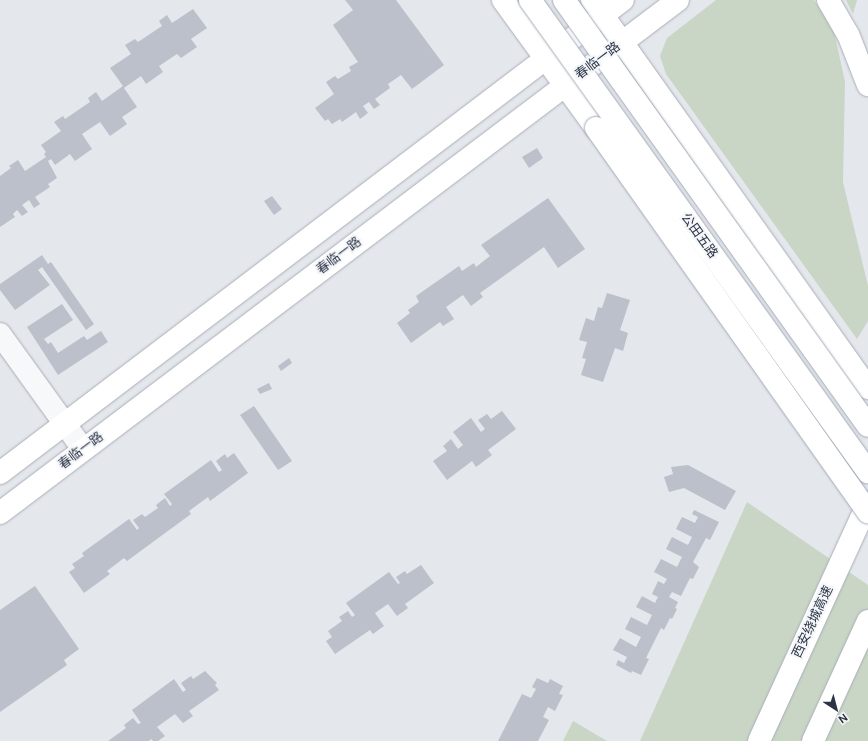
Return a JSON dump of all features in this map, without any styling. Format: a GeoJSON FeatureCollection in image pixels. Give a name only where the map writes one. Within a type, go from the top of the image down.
{"type":"FeatureCollection","features":[{"type":"Feature","properties":{"kind":"main road"},"geometry":{"type":"LineString","coordinates":[[503,0],[566,85],[868,512]]}},
{"type":"Feature","properties":{"kind":"main road","name":"公田五路"},"geometry":{"type":"LineString","coordinates":[[530,0],[868,472]]}},
{"type":"Feature","properties":{"kind":"main road","name":"公田五路"},"geometry":{"type":"LineString","coordinates":[[564,0],[868,426]]}},
{"type":"Feature","properties":{"kind":"main road"},"geometry":{"type":"LineString","coordinates":[[0,473],[546,58],[598,7],[623,0]]}},
{"type":"Feature","properties":{"kind":"main road","name":"春临一路"},"geometry":{"type":"LineString","coordinates":[[0,513],[678,0]]}},
{"type":"Feature","properties":{"kind":"main road"},"geometry":{"type":"LineString","coordinates":[[828,0],[848,34],[868,85]]}},
{"type":"Feature","properties":{"kind":"main road"},"geometry":{"type":"LineString","coordinates":[[598,7],[868,388]]}},
{"type":"Feature","properties":{"kind":"main road","name":"西安绕城高速"},"geometry":{"type":"LineString","coordinates":[[760,736],[868,503]]}},
{"type":"Feature","properties":{"kind":"main road"},"geometry":{"type":"LineString","coordinates":[[813,741],[868,621]]}},
{"type":"Feature","properties":{"kind":"street"},"geometry":{"type":"LineString","coordinates":[[0,334],[83,449]]}},
{"type":"Feature","properties":{"kind":"green space"},"geometry":{"type":"Polygon","coordinates":[[[716,0],[814,0],[834,31],[845,82],[843,182],[868,286],[868,321],[857,339],[666,74],[660,56],[667,38],[716,0]]]}},
{"type":"Feature","properties":{"kind":"green space"},"geometry":{"type":"Polygon","coordinates":[[[846,0],[857,0],[853,14],[846,0]]]}},
{"type":"Feature","properties":{"kind":"green space"},"geometry":{"type":"Polygon","coordinates":[[[747,502],[868,585],[868,741],[640,741],[747,502]]]}},
{"type":"Feature","properties":{"kind":"green space"},"geometry":{"type":"Polygon","coordinates":[[[573,721],[607,741],[563,741],[573,721]]]}},
{"type":"Feature","properties":{"kind":"building"},"geometry":{"type":"Polygon","coordinates":[[[345,0],[396,0],[444,65],[412,89],[401,75],[388,84],[390,88],[375,99],[380,105],[374,109],[369,102],[363,106],[368,113],[360,119],[356,112],[342,122],[340,119],[332,124],[328,119],[325,121],[315,108],[334,94],[326,82],[335,76],[338,79],[351,71],[349,67],[358,62],[333,25],[353,10],[345,0]]]}},
{"type":"Feature","properties":{"kind":"building"},"geometry":{"type":"Polygon","coordinates":[[[193,9],[207,28],[191,39],[197,47],[181,58],[177,54],[159,66],[163,72],[146,84],[141,76],[124,88],[137,107],[122,117],[127,124],[110,136],[100,122],[82,134],[92,149],[75,161],[70,154],[55,165],[51,159],[48,161],[57,178],[48,184],[50,187],[35,197],[40,204],[34,208],[29,200],[22,205],[28,212],[22,216],[17,210],[13,214],[15,217],[0,227],[0,176],[11,168],[9,166],[18,160],[25,171],[46,157],[44,154],[46,152],[41,145],[61,131],[54,122],[63,116],[65,119],[90,102],[88,98],[96,92],[102,101],[123,86],[110,68],[131,54],[125,45],[135,39],[138,42],[162,26],[159,21],[167,15],[172,23],[193,9]]]}},
{"type":"Feature","properties":{"kind":"building"},"geometry":{"type":"Polygon","coordinates":[[[537,148],[543,158],[529,168],[522,157],[537,148]]]}},
{"type":"Feature","properties":{"kind":"building"},"geometry":{"type":"Polygon","coordinates":[[[272,196],[282,209],[274,215],[264,201],[272,196]]]}},
{"type":"Feature","properties":{"kind":"building"},"geometry":{"type":"Polygon","coordinates":[[[548,198],[585,249],[558,268],[544,247],[480,293],[483,297],[471,306],[463,295],[446,307],[454,319],[443,326],[440,322],[411,343],[397,323],[410,313],[408,310],[419,302],[416,296],[459,266],[462,271],[474,263],[476,267],[490,256],[481,245],[548,198]]]}},
{"type":"Feature","properties":{"kind":"building"},"geometry":{"type":"Polygon","coordinates":[[[42,255],[48,264],[51,262],[94,324],[86,330],[42,267],[38,270],[50,285],[15,310],[0,290],[0,284],[42,255]]]}},
{"type":"Feature","properties":{"kind":"building"},"geometry":{"type":"Polygon","coordinates":[[[607,293],[630,300],[620,330],[628,333],[623,351],[615,348],[603,382],[581,375],[586,359],[582,358],[587,342],[579,340],[586,318],[594,321],[598,307],[602,308],[607,293]]]}},
{"type":"Feature","properties":{"kind":"building"},"geometry":{"type":"Polygon","coordinates":[[[62,304],[73,320],[44,339],[48,344],[51,342],[58,353],[84,336],[87,340],[101,331],[108,342],[58,375],[27,327],[62,304]]]}},
{"type":"Feature","properties":{"kind":"building"},"geometry":{"type":"Polygon","coordinates":[[[289,358],[292,363],[281,371],[278,366],[289,358]]]}},
{"type":"Feature","properties":{"kind":"building"},"geometry":{"type":"Polygon","coordinates":[[[269,383],[272,389],[260,394],[257,389],[269,383]]]}},
{"type":"Feature","properties":{"kind":"building"},"geometry":{"type":"Polygon","coordinates":[[[254,406],[292,461],[278,470],[240,415],[254,406]]]}},
{"type":"Feature","properties":{"kind":"building"},"geometry":{"type":"Polygon","coordinates":[[[502,411],[516,429],[488,450],[492,455],[476,467],[472,461],[447,480],[433,461],[447,451],[443,446],[451,439],[458,449],[463,445],[453,432],[471,418],[481,432],[485,429],[478,420],[487,414],[491,419],[502,411]]]}},
{"type":"Feature","properties":{"kind":"building"},"geometry":{"type":"Polygon","coordinates":[[[234,453],[248,473],[210,501],[208,497],[189,511],[191,514],[127,561],[124,558],[107,571],[110,574],[84,593],[69,572],[75,568],[72,564],[84,556],[82,553],[129,519],[137,530],[139,528],[133,520],[142,514],[145,517],[158,508],[156,505],[165,498],[170,506],[172,504],[164,494],[211,460],[219,472],[222,470],[216,461],[225,454],[227,458],[234,453]]]}},
{"type":"Feature","properties":{"kind":"building"},"geometry":{"type":"Polygon","coordinates":[[[688,465],[736,491],[725,510],[684,488],[669,492],[664,477],[673,474],[671,467],[688,465]]]}},
{"type":"Feature","properties":{"kind":"building"},"geometry":{"type":"Polygon","coordinates":[[[694,510],[719,522],[710,540],[706,538],[693,562],[699,567],[693,579],[690,578],[681,596],[672,592],[669,597],[678,602],[675,608],[677,609],[672,619],[670,618],[664,630],[661,628],[646,658],[649,659],[641,675],[632,671],[631,673],[616,665],[618,660],[624,663],[627,657],[613,650],[620,638],[636,647],[641,637],[625,629],[631,617],[647,625],[652,615],[636,607],[642,596],[655,603],[658,597],[652,594],[658,581],[664,584],[667,579],[654,572],[661,559],[677,567],[682,557],[666,549],[672,537],[688,545],[692,537],[676,529],[682,517],[695,523],[698,517],[692,514],[694,510]]]}},
{"type":"Feature","properties":{"kind":"building"},"geometry":{"type":"Polygon","coordinates":[[[421,565],[434,583],[405,604],[408,608],[397,616],[388,604],[375,613],[384,626],[373,634],[370,630],[335,654],[326,641],[332,637],[328,631],[342,621],[339,617],[348,611],[352,617],[355,615],[346,603],[389,572],[398,584],[400,583],[396,577],[405,571],[407,574],[421,565]]]}},
{"type":"Feature","properties":{"kind":"building"},"geometry":{"type":"Polygon","coordinates":[[[35,586],[79,649],[64,660],[67,665],[0,712],[0,610],[35,586]]]}},
{"type":"Feature","properties":{"kind":"building"},"geometry":{"type":"Polygon","coordinates":[[[205,671],[217,683],[215,685],[219,690],[189,711],[193,716],[183,723],[175,714],[157,727],[165,736],[158,741],[153,741],[151,739],[149,741],[108,741],[126,728],[124,725],[133,718],[138,724],[141,723],[132,710],[174,679],[183,692],[186,690],[181,683],[191,676],[193,679],[205,671]]]}},
{"type":"Feature","properties":{"kind":"building"},"geometry":{"type":"Polygon","coordinates":[[[537,678],[548,683],[550,679],[563,686],[559,694],[563,695],[555,711],[548,707],[543,717],[549,720],[538,741],[498,741],[522,694],[531,698],[536,689],[532,687],[537,678]]]}}]}
